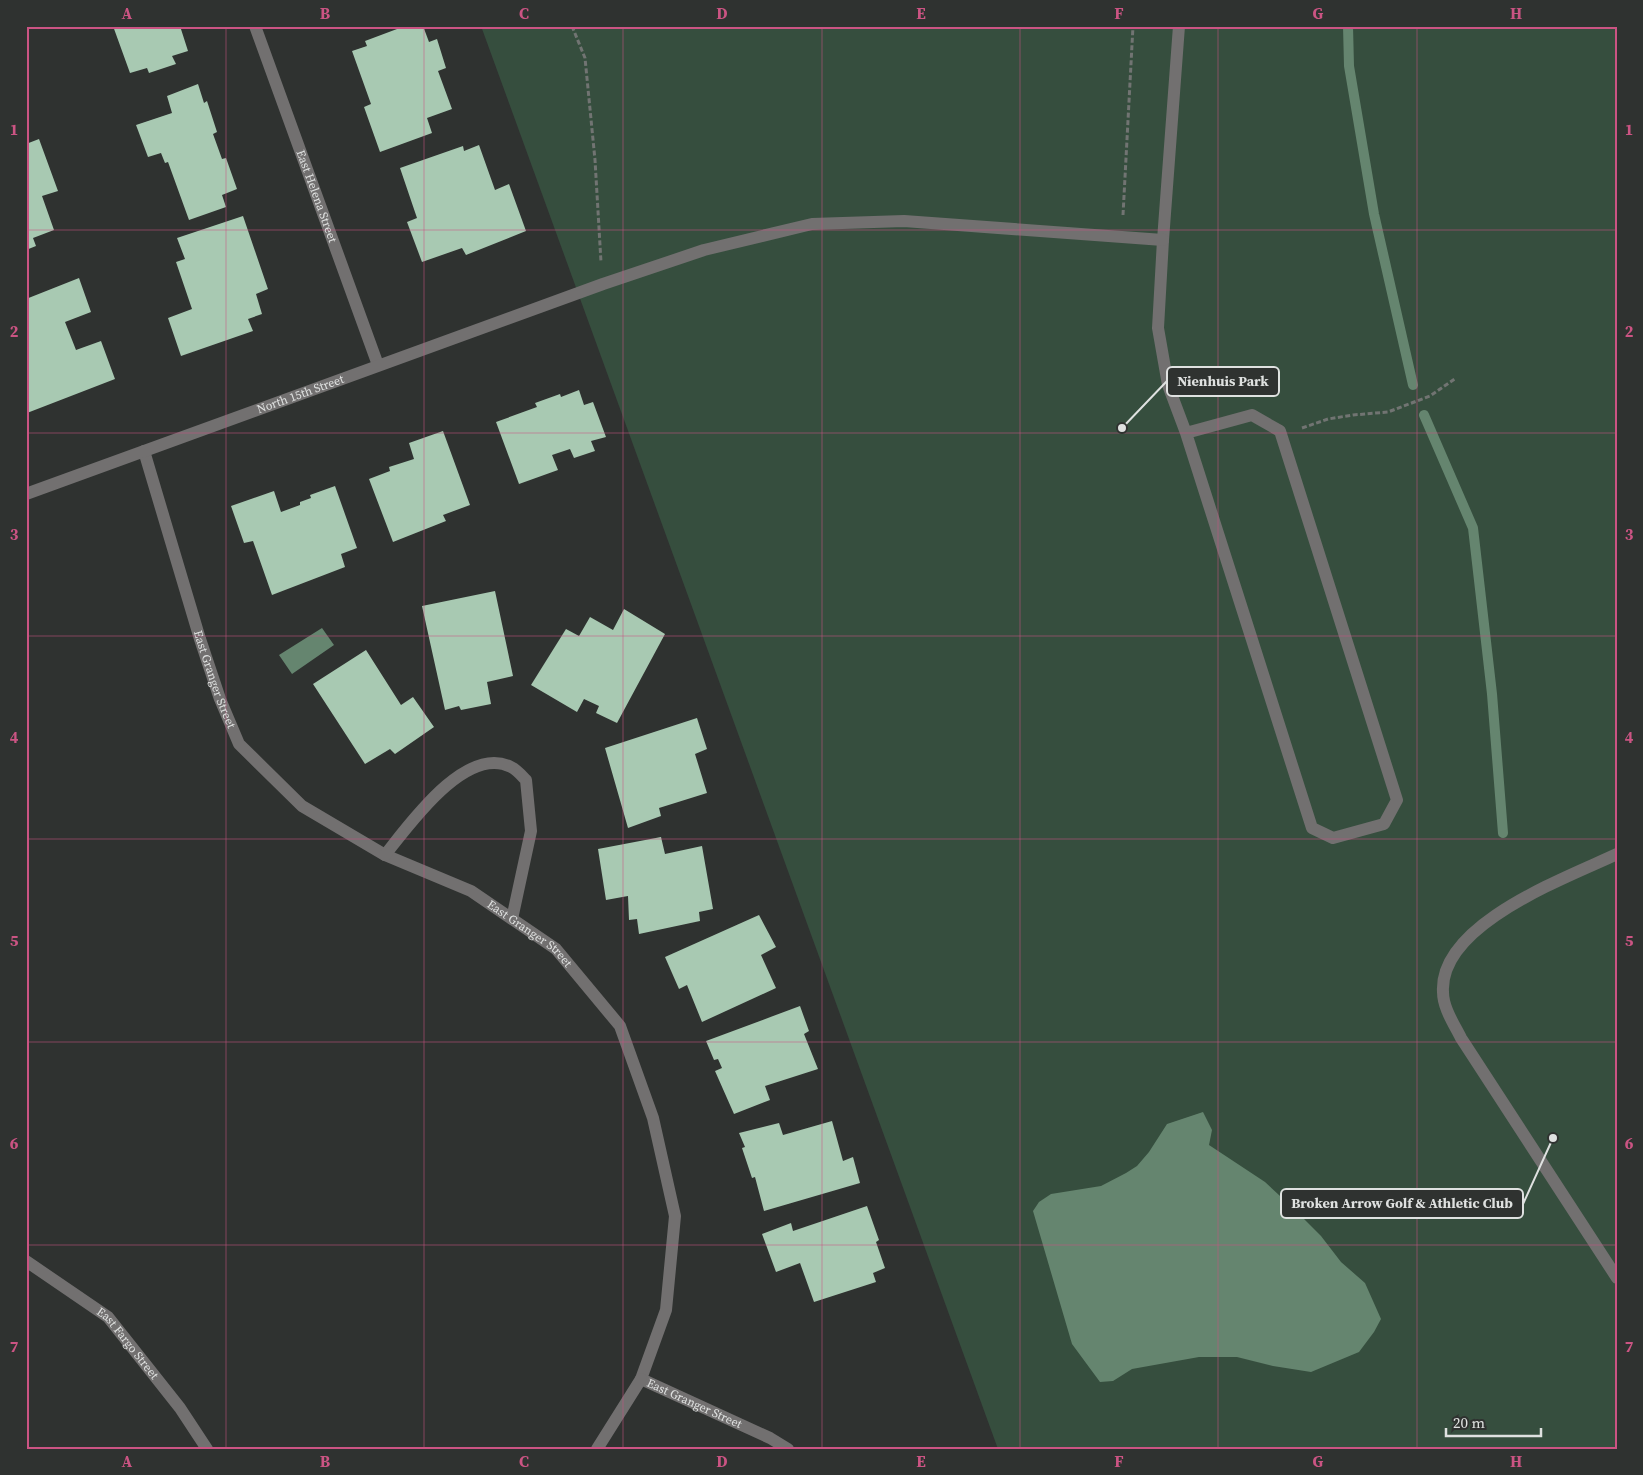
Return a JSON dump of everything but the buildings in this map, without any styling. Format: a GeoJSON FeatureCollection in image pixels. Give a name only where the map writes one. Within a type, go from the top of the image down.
{"type":"FeatureCollection","features":[{"type":"Feature","properties":{"kind":"street","name":"East Helena Street"},"geometry":{"type":"LineString","coordinates":[[255,26],[378,365]]}},
{"type":"Feature","properties":{"kind":"street"},"geometry":{"type":"LineString","coordinates":[[1179,26],[1158,328],[1168,385],[1186,433],[1312,828],[1333,838],[1384,824],[1397,800],[1280,431],[1252,415],[1186,433]]}},
{"type":"Feature","properties":{"kind":"street","name":"North 15th Street"},"geometry":{"type":"LineString","coordinates":[[26,494],[603,284],[704,250],[812,224],[904,221],[1163,240]]}},
{"type":"Feature","properties":{"kind":"street","name":"East Granger Street"},"geometry":{"type":"LineString","coordinates":[[144,451],[200,639],[220,699],[239,744],[302,806],[385,855],[471,891],[556,949],[620,1026],[653,1118],[675,1216],[666,1310],[641,1380],[770,1438],[788,1449]]}},
{"type":"Feature","properties":{"kind":"street"},"geometry":{"type":"LineString","coordinates":[[385,855],[426,803],[460,776],[480,766],[498,764],[512,768],[526,780],[531,831],[512,919]]}},
{"type":"Feature","properties":{"kind":"street"},"geometry":{"type":"LineString","coordinates":[[1617,854],[1521,901],[1481,926],[1451,957],[1444,976],[1442,993],[1449,1016],[1461,1038],[1617,1278]]}},
{"type":"Feature","properties":{"kind":"street","name":"East Fargo Street"},"geometry":{"type":"LineString","coordinates":[[26,1261],[108,1317],[180,1408],[207,1449]]}},
{"type":"Feature","properties":{"kind":"street"},"geometry":{"type":"LineString","coordinates":[[597,1449],[641,1380]]}},
{"type":"Feature","properties":{"kind":"path"},"geometry":{"type":"LineString","coordinates":[[572,26],[585,58],[595,160],[603,284]]}},
{"type":"Feature","properties":{"kind":"path"},"geometry":{"type":"LineString","coordinates":[[1122,237],[1133,26]]}},
{"type":"Feature","properties":{"kind":"path"},"geometry":{"type":"LineString","coordinates":[[1280,431],[1298,429],[1328,419],[1388,412],[1430,396],[1456,378]]}},
{"type":"Feature","properties":{"kind":"shaded area"},"geometry":{"type":"Polygon","coordinates":[[[481,26],[1617,26],[1617,1449],[998,1449],[481,26]]]}},
{"type":"Feature","properties":{"kind":"shaded area"},"geometry":{"type":"Polygon","coordinates":[[[322,628],[334,645],[292,674],[279,655],[322,628]]]}},
{"type":"Feature","properties":{"kind":"shaded area"},"geometry":{"type":"Polygon","coordinates":[[[1203,1112],[1212,1130],[1209,1145],[1265,1182],[1321,1236],[1341,1262],[1365,1283],[1381,1319],[1359,1352],[1311,1372],[1273,1366],[1237,1357],[1199,1357],[1132,1369],[1113,1381],[1100,1382],[1072,1344],[1033,1211],[1039,1202],[1051,1194],[1101,1186],[1126,1173],[1137,1166],[1149,1152],[1167,1124],[1203,1112]]]}},
{"type":"Feature","properties":{"kind":"waterway"},"geometry":{"type":"LineString","coordinates":[[1348,26],[1349,66],[1374,214],[1413,385]]}},
{"type":"Feature","properties":{"kind":"waterway"},"geometry":{"type":"LineString","coordinates":[[1424,415],[1473,528],[1492,694],[1503,833]]}},
{"type":"Feature","properties":{"kind":"place","name":"Nienhuis Park"},"geometry":{"type":"Point","coordinates":[1122,428]}},
{"type":"Feature","properties":{"kind":"place","name":"Broken Arrow Golf & Athletic Club"},"geometry":{"type":"Point","coordinates":[1553,1138]}}]}
